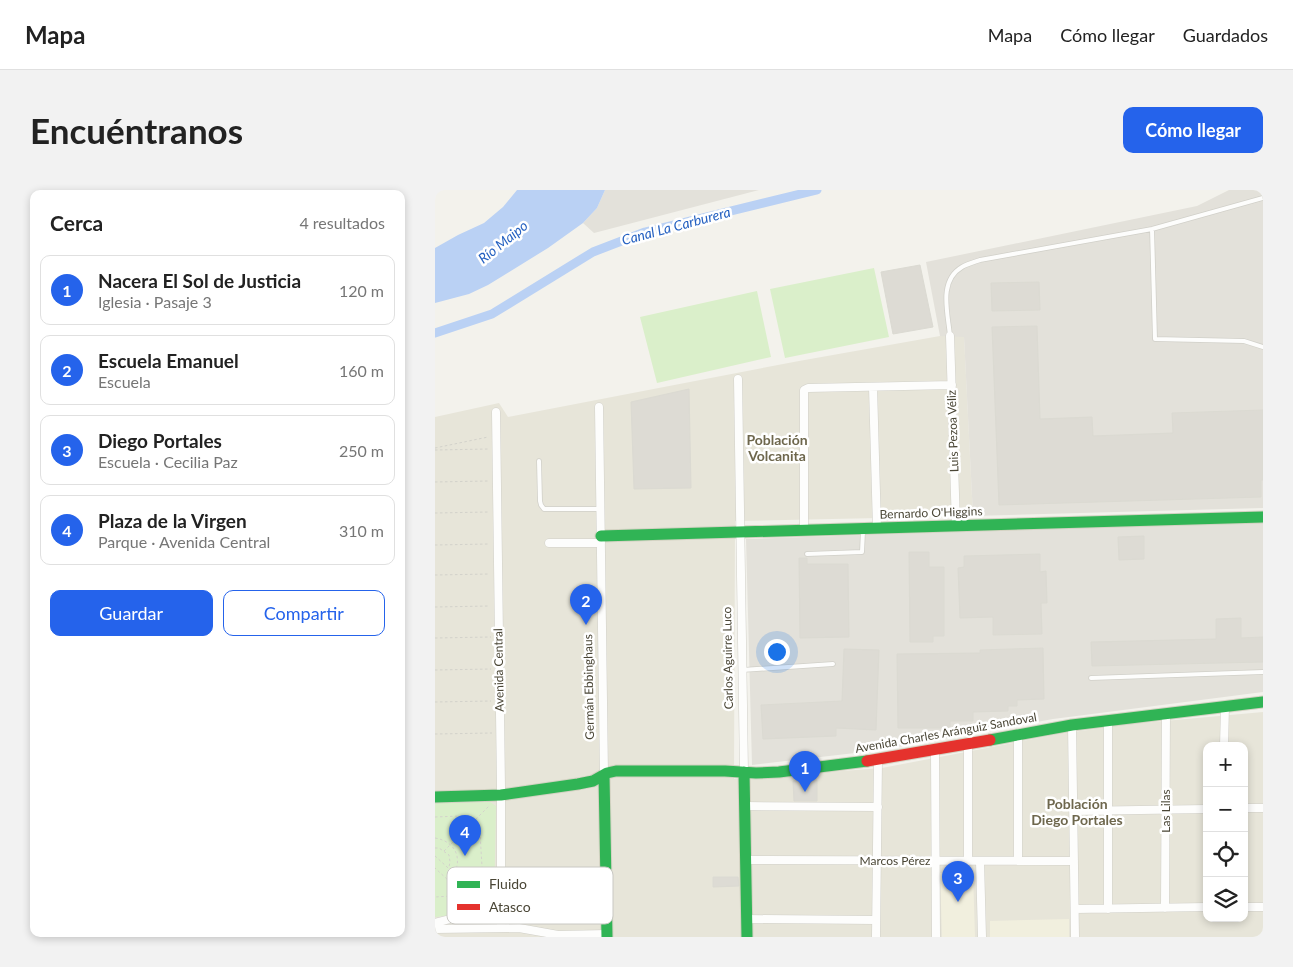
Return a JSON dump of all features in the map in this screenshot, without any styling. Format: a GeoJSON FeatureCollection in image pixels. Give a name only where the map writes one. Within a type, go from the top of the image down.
{"type":"FeatureCollection","features":[{"type":"Feature","properties":{"kind":"street","name":"Luis Pezoa Véliz"},"geometry":{"type":"LineString","coordinates":[[950,336],[956,526]]}},
{"type":"Feature","properties":{"kind":"street","name":"Carlos Aguirre Luco"},"geometry":{"type":"LineString","coordinates":[[738,379],[747,937]]}},
{"type":"Feature","properties":{"kind":"street"},"geometry":{"type":"LineString","coordinates":[[804,530],[804,390],[808,388],[952,385]]}},
{"type":"Feature","properties":{"kind":"street"},"geometry":{"type":"LineString","coordinates":[[873,387],[877,528]]}},
{"type":"Feature","properties":{"kind":"street","name":"Germán Ebbinghaus"},"geometry":{"type":"LineString","coordinates":[[599,407],[606,867]]}},
{"type":"Feature","properties":{"kind":"street","name":"Avenida Central"},"geometry":{"type":"LineString","coordinates":[[496,412],[501,867]]}},
{"type":"Feature","properties":{"kind":"street","name":"Bernardo O'Higgins"},"geometry":{"type":"LineString","coordinates":[[549,543],[740,532],[1263,517]]}},
{"type":"Feature","properties":{"kind":"street","name":"Avenida Charles Aránguiz Sandoval"},"geometry":{"type":"LineString","coordinates":[[435,797],[501,795],[578,784],[597,780],[604,775],[616,771],[779,772],[935,751],[1072,725],[1263,702]]}},
{"type":"Feature","properties":{"kind":"street"},"geometry":{"type":"LineString","coordinates":[[1225,707],[1225,742]]}},
{"type":"Feature","properties":{"kind":"street","name":"Las Lilas"},"geometry":{"type":"LineString","coordinates":[[1165,908],[1166,713]]}},
{"type":"Feature","properties":{"kind":"street"},"geometry":{"type":"LineString","coordinates":[[1108,721],[1108,909]]}},
{"type":"Feature","properties":{"kind":"street"},"geometry":{"type":"LineString","coordinates":[[1072,725],[1075,937]]}},
{"type":"Feature","properties":{"kind":"street"},"geometry":{"type":"LineString","coordinates":[[1018,734],[1018,861]]}},
{"type":"Feature","properties":{"kind":"street"},"geometry":{"type":"LineString","coordinates":[[968,745],[969,861]]}},
{"type":"Feature","properties":{"kind":"street"},"geometry":{"type":"LineString","coordinates":[[935,751],[936,937]]}},
{"type":"Feature","properties":{"kind":"street"},"geometry":{"type":"LineString","coordinates":[[876,937],[878,760]]}},
{"type":"Feature","properties":{"kind":"street"},"geometry":{"type":"LineString","coordinates":[[744,806],[878,807]]}},
{"type":"Feature","properties":{"kind":"street"},"geometry":{"type":"LineString","coordinates":[[1248,808],[1263,808]]}},
{"type":"Feature","properties":{"kind":"street"},"geometry":{"type":"LineString","coordinates":[[1073,810],[1203,809]]}},
{"type":"Feature","properties":{"kind":"street","name":"Marcos Pérez"},"geometry":{"type":"LineString","coordinates":[[745,860],[1074,861]]}},
{"type":"Feature","properties":{"kind":"street"},"geometry":{"type":"LineString","coordinates":[[980,861],[982,937]]}},
{"type":"Feature","properties":{"kind":"street"},"geometry":{"type":"LineString","coordinates":[[1248,907],[1263,906]]}},
{"type":"Feature","properties":{"kind":"street"},"geometry":{"type":"LineString","coordinates":[[1075,909],[1203,907]]}},
{"type":"Feature","properties":{"kind":"street"},"geometry":{"type":"LineString","coordinates":[[747,919],[876,920]]}},
{"type":"Feature","properties":{"kind":"street"},"geometry":{"type":"LineString","coordinates":[[435,924],[445,920],[445,933]]}},
{"type":"Feature","properties":{"kind":"street"},"geometry":{"type":"LineString","coordinates":[[435,929],[445,933],[501,928],[527,928],[558,935],[607,935]]}},
{"type":"Feature","properties":{"kind":"lane"},"geometry":{"type":"LineString","coordinates":[[950,336],[946,296],[948,284],[961,268],[980,260],[1152,229],[1263,198]]}},
{"type":"Feature","properties":{"kind":"lane"},"geometry":{"type":"LineString","coordinates":[[1152,229],[1155,338],[1244,341],[1263,347]]}},
{"type":"Feature","properties":{"kind":"lane"},"geometry":{"type":"LineString","coordinates":[[539,461],[540,501],[544,509],[600,509]]}},
{"type":"Feature","properties":{"kind":"lane"},"geometry":{"type":"LineString","coordinates":[[807,554],[862,552],[863,528]]}},
{"type":"Feature","properties":{"kind":"lane"},"geometry":{"type":"LineString","coordinates":[[742,670],[833,664]]}},
{"type":"Feature","properties":{"kind":"lane"},"geometry":{"type":"LineString","coordinates":[[1091,678],[1263,672]]}},
{"type":"Feature","properties":{"kind":"path"},"geometry":{"type":"LineString","coordinates":[[435,449],[489,437]]}},
{"type":"Feature","properties":{"kind":"path"},"geometry":{"type":"LineString","coordinates":[[435,449],[489,449]]}},
{"type":"Feature","properties":{"kind":"path"},"geometry":{"type":"LineString","coordinates":[[435,482],[490,481]]}},
{"type":"Feature","properties":{"kind":"path"},"geometry":{"type":"LineString","coordinates":[[435,513],[490,512]]}},
{"type":"Feature","properties":{"kind":"path"},"geometry":{"type":"LineString","coordinates":[[435,545],[491,544]]}},
{"type":"Feature","properties":{"kind":"path"},"geometry":{"type":"LineString","coordinates":[[435,575],[491,574]]}},
{"type":"Feature","properties":{"kind":"path"},"geometry":{"type":"LineString","coordinates":[[435,606],[491,606]]}},
{"type":"Feature","properties":{"kind":"path"},"geometry":{"type":"LineString","coordinates":[[435,638],[491,637]]}},
{"type":"Feature","properties":{"kind":"path"},"geometry":{"type":"LineString","coordinates":[[435,670],[492,669]]}},
{"type":"Feature","properties":{"kind":"path"},"geometry":{"type":"LineString","coordinates":[[435,702],[493,701]]}},
{"type":"Feature","properties":{"kind":"path"},"geometry":{"type":"LineString","coordinates":[[435,734],[493,732]]}},
{"type":"Feature","properties":{"kind":"path"},"geometry":{"type":"LineString","coordinates":[[445,850],[501,795]]}},
{"type":"Feature","properties":{"kind":"path"},"geometry":{"type":"LineString","coordinates":[[435,817],[460,816],[480,833],[482,867]]}},
{"type":"Feature","properties":{"kind":"path"},"geometry":{"type":"LineString","coordinates":[[435,838],[451,844],[456,852],[457,867]]}},
{"type":"Feature","properties":{"kind":"path"},"geometry":{"type":"LineString","coordinates":[[435,848],[445,850],[449,855],[449,867]]}},
{"type":"Feature","properties":{"kind":"path"},"geometry":{"type":"LineString","coordinates":[[435,856],[448,867]]}},
{"type":"Feature","properties":{"kind":"path"},"geometry":{"type":"LineString","coordinates":[[435,868],[447,879]]}},
{"type":"Feature","properties":{"kind":"shaded area"},"geometry":{"type":"Polygon","coordinates":[[[605,190],[759,190],[594,233],[583,223],[597,208],[605,190]]]}},
{"type":"Feature","properties":{"kind":"shaded area"},"geometry":{"type":"Polygon","coordinates":[[[1229,190],[1263,190],[1263,508],[973,516],[964,337],[940,336],[926,262],[1197,206],[1229,190]]]}},
{"type":"Feature","properties":{"kind":"shaded area"},"geometry":{"type":"Polygon","coordinates":[[[940,336],[964,336],[973,516],[735,521],[734,779],[882,768],[1059,734],[1131,724],[1263,712],[1263,937],[435,937],[435,417],[499,403],[508,417],[799,361],[940,336]]]}},
{"type":"Feature","properties":{"kind":"shaded area"},"geometry":{"type":"Polygon","coordinates":[[[1263,522],[1263,692],[1053,719],[881,750],[752,765],[746,539],[1263,522]]]}},
{"type":"Feature","properties":{"kind":"shaded area"},"geometry":{"type":"Polygon","coordinates":[[[973,872],[975,937],[942,937],[940,873],[973,872]]]}},
{"type":"Feature","properties":{"kind":"shaded area"},"geometry":{"type":"Polygon","coordinates":[[[1069,919],[1069,937],[990,937],[990,921],[1069,919]]]}},
{"type":"Feature","properties":{"kind":"green space"},"geometry":{"type":"Polygon","coordinates":[[[874,268],[889,337],[785,358],[770,289],[874,268]]]}},
{"type":"Feature","properties":{"kind":"green space"},"geometry":{"type":"Polygon","coordinates":[[[757,291],[771,357],[657,383],[640,317],[757,291]]]}},
{"type":"Feature","properties":{"kind":"green space"},"geometry":{"type":"Polygon","coordinates":[[[490,802],[496,806],[495,867],[447,867],[447,916],[435,917],[435,803],[490,802]]]}},
{"type":"Feature","properties":{"kind":"water","name":"Río Maipo"},"geometry":{"type":"Polygon","coordinates":[[[517,190],[605,190],[597,208],[583,223],[548,248],[488,285],[469,294],[435,303],[435,248],[484,223],[503,207],[517,190]]]}},
{"type":"Feature","properties":{"kind":"building"},"geometry":{"type":"Polygon","coordinates":[[[920,265],[933,327],[893,334],[881,272],[920,265]]]}},
{"type":"Feature","properties":{"kind":"building"},"geometry":{"type":"Polygon","coordinates":[[[1039,282],[1040,310],[992,311],[991,283],[1039,282]]]}},
{"type":"Feature","properties":{"kind":"building"},"geometry":{"type":"Polygon","coordinates":[[[1037,326],[1040,419],[1092,417],[1093,436],[1173,433],[1172,413],[1263,410],[1263,480],[1261,480],[1261,497],[999,505],[992,327],[1037,326]]]}},
{"type":"Feature","properties":{"kind":"building"},"geometry":{"type":"Polygon","coordinates":[[[689,389],[691,488],[634,489],[631,402],[689,389]]]}},
{"type":"Feature","properties":{"kind":"building"},"geometry":{"type":"Polygon","coordinates":[[[1144,536],[1144,559],[1119,560],[1118,537],[1144,536]]]}},
{"type":"Feature","properties":{"kind":"building"},"geometry":{"type":"Polygon","coordinates":[[[909,552],[929,552],[929,567],[944,567],[944,636],[933,636],[933,642],[910,642],[909,552]]]}},
{"type":"Feature","properties":{"kind":"building"},"geometry":{"type":"Polygon","coordinates":[[[1040,554],[1040,572],[1046,571],[1047,603],[1041,603],[1042,634],[993,635],[993,617],[960,618],[958,568],[964,567],[964,556],[1040,554]]]}},
{"type":"Feature","properties":{"kind":"building"},"geometry":{"type":"Polygon","coordinates":[[[799,558],[807,558],[807,564],[848,564],[849,637],[800,638],[799,558]]]}},
{"type":"Feature","properties":{"kind":"building"},"geometry":{"type":"Polygon","coordinates":[[[1241,618],[1241,638],[1263,637],[1263,662],[1092,666],[1091,642],[1216,639],[1216,619],[1241,618]]]}},
{"type":"Feature","properties":{"kind":"building"},"geometry":{"type":"Polygon","coordinates":[[[1043,648],[1044,699],[1017,700],[1017,706],[1008,706],[1008,711],[973,712],[973,721],[950,721],[950,728],[898,728],[897,654],[980,653],[980,650],[1043,648]]]}},
{"type":"Feature","properties":{"kind":"building"},"geometry":{"type":"Polygon","coordinates":[[[844,649],[879,650],[876,730],[836,728],[836,736],[763,739],[761,705],[842,701],[844,649]]]}},
{"type":"Feature","properties":{"kind":"building"},"geometry":{"type":"Polygon","coordinates":[[[817,780],[817,801],[794,801],[793,781],[817,780]]]}},
{"type":"Feature","properties":{"kind":"building"},"geometry":{"type":"Polygon","coordinates":[[[713,877],[738,877],[739,886],[713,887],[713,877]]]}},
{"type":"Feature","properties":{"kind":"waterway","name":"Canal La Carburera"},"geometry":{"type":"LineString","coordinates":[[435,333],[492,314],[593,252],[645,232],[817,190]]}},
{"type":"Feature","properties":{"kind":"traffic: fast"},"geometry":{"type":"LineString","coordinates":[[601,536],[1263,517]]}},
{"type":"Feature","properties":{"kind":"traffic: fast"},"geometry":{"type":"LineString","coordinates":[[990,740],[1072,725],[1263,702]]}},
{"type":"Feature","properties":{"kind":"traffic: fast"},"geometry":{"type":"LineString","coordinates":[[435,797],[501,795],[578,784],[593,781],[607,773],[616,771],[725,771],[756,773],[867,761]]}},
{"type":"Feature","properties":{"kind":"traffic: fast"},"geometry":{"type":"LineString","coordinates":[[744,772],[747,937]]}},
{"type":"Feature","properties":{"kind":"traffic: fast"},"geometry":{"type":"LineString","coordinates":[[604,775],[606,867]]}},
{"type":"Feature","properties":{"kind":"traffic: fast"},"geometry":{"type":"LineString","coordinates":[[607,924],[607,937]]}},
{"type":"Feature","properties":{"kind":"traffic: jam"},"geometry":{"type":"LineString","coordinates":[[867,761],[990,740]]}},
{"type":"Feature","properties":{"kind":"place","name":"Escuela Emanuel"},"geometry":{"type":"Point","coordinates":[586,625]}},
{"type":"Feature","properties":{"kind":"place","name":"Nacera El Sol de Justicia"},"geometry":{"type":"Point","coordinates":[805,792]}},
{"type":"Feature","properties":{"kind":"place","name":"Plaza de la Virgen"},"geometry":{"type":"Point","coordinates":[465,856]}},
{"type":"Feature","properties":{"kind":"place","name":"Diego Portales"},"geometry":{"type":"Point","coordinates":[958,902]}},
{"type":"Feature","properties":{"kind":"district","name":"Población Volcanita"},"geometry":{"type":"Point","coordinates":[777,448]}},
{"type":"Feature","properties":{"kind":"district","name":"Población Diego Portales"},"geometry":{"type":"Point","coordinates":[1077,812]}}]}
